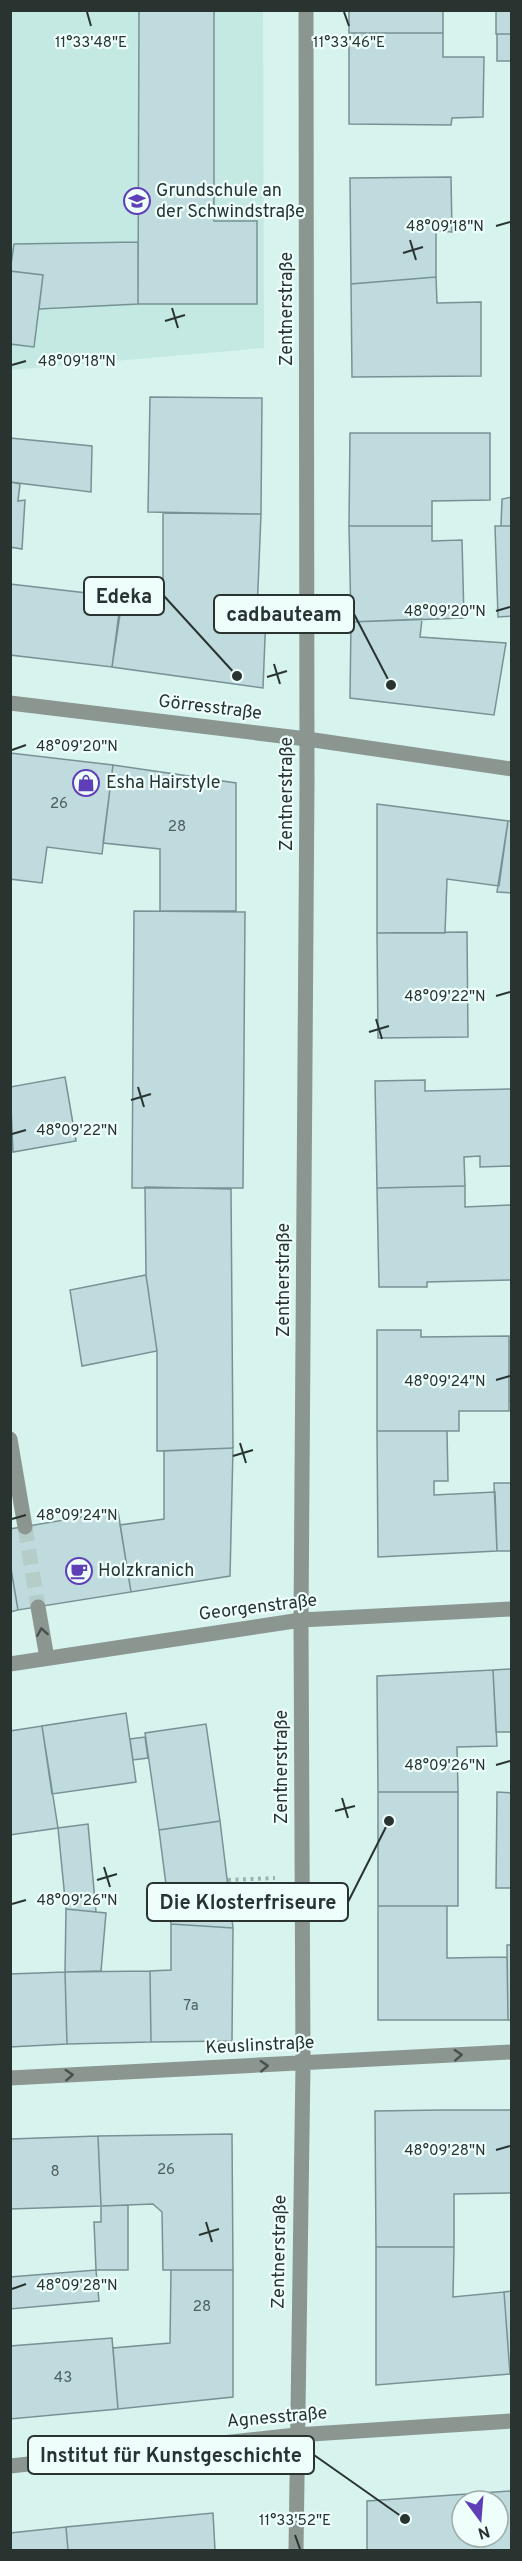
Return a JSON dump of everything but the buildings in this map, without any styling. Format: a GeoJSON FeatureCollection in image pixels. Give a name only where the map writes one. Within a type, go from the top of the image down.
{"type":"FeatureCollection","features":[{"type":"Feature","properties":{"kind":"street","name":"Zentnerstraße"},"geometry":{"type":"LineString","coordinates":[[296,2550],[303,2064],[301,1620],[307,739],[306,10]]}},
{"type":"Feature","properties":{"kind":"street","name":"Görresstraße"},"geometry":{"type":"LineString","coordinates":[[10,703],[307,739],[512,769]]}},
{"type":"Feature","properties":{"kind":"street"},"geometry":{"type":"LineString","coordinates":[[10,1439],[25,1527]]}},
{"type":"Feature","properties":{"kind":"street"},"geometry":{"type":"LineString","coordinates":[[38,1607],[46,1658]]}},
{"type":"Feature","properties":{"kind":"street","name":"Georgenstraße"},"geometry":{"type":"LineString","coordinates":[[10,1664],[301,1620],[512,1609]]}},
{"type":"Feature","properties":{"kind":"street","name":"Keuslinstraße"},"geometry":{"type":"LineString","coordinates":[[10,2078],[512,2052]]}},
{"type":"Feature","properties":{"kind":"street","name":"Agnesstraße"},"geometry":{"type":"LineString","coordinates":[[10,2466],[296,2435],[512,2421]]}},
{"type":"Feature","properties":{"kind":"path"},"geometry":{"type":"LineString","coordinates":[[228,1880],[303,1876]]}},
{"type":"Feature","properties":{"kind":"shaded area","name":"Grundschule an der Schwindstraße"},"geometry":{"type":"Polygon","coordinates":[[[11,11],[263,11],[264,348],[11,370],[11,11]]]}},
{"type":"Feature","properties":{"kind":"tunnel"},"geometry":{"type":"LineString","coordinates":[[25,1527],[38,1607]]}},
{"type":"Feature","properties":{"kind":"place","name":"Grundschule an der Schwindstraße"},"geometry":{"type":"Point","coordinates":[137,201]}},
{"type":"Feature","properties":{"kind":"place","name":"Edeka"},"geometry":{"type":"Point","coordinates":[237,676]}},
{"type":"Feature","properties":{"kind":"place","name":"cadbauteam"},"geometry":{"type":"Point","coordinates":[391,685]}},
{"type":"Feature","properties":{"kind":"place","name":"Esha Hairstyle"},"geometry":{"type":"Point","coordinates":[86,783]}},
{"type":"Feature","properties":{"kind":"place","name":"Holzkranich"},"geometry":{"type":"Point","coordinates":[79,1571]}},
{"type":"Feature","properties":{"kind":"place","name":"Die Klosterfriseure"},"geometry":{"type":"Point","coordinates":[389,1821]}},
{"type":"Feature","properties":{"kind":"place","name":"Institut für Kunstgeschichte"},"geometry":{"type":"Point","coordinates":[405,2519]}}]}
